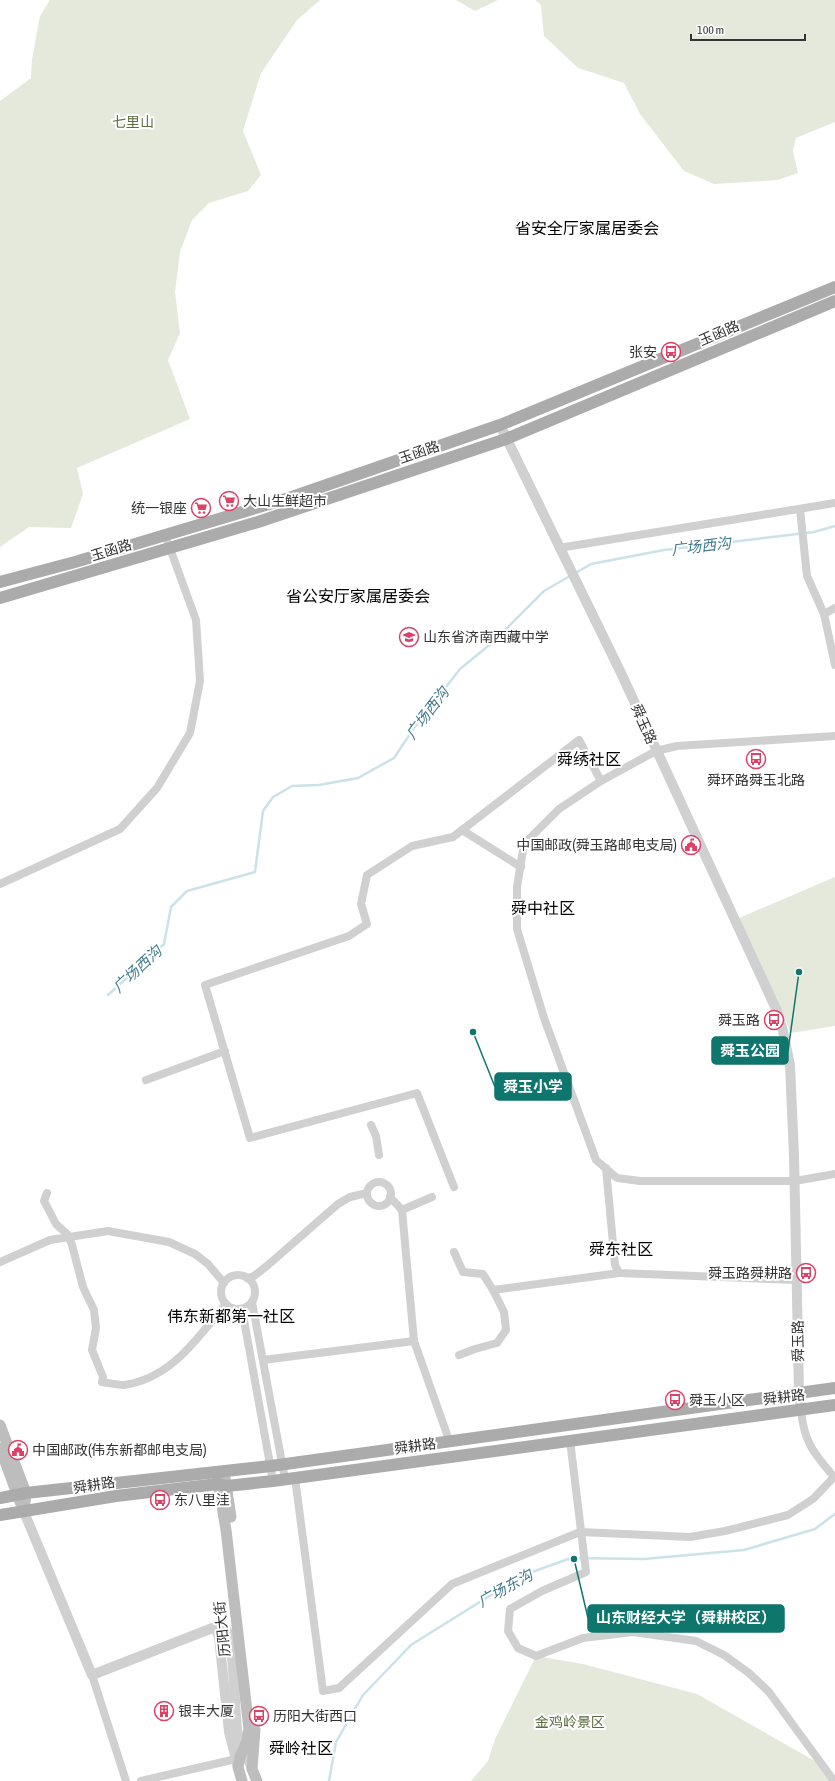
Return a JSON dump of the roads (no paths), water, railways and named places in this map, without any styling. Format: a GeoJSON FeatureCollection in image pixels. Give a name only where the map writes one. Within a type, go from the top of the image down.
{"type":"FeatureCollection","features":[{"type":"Feature","properties":{"kind":"main road","name":"玉函路"},"geometry":{"type":"LineString","coordinates":[[0,582],[289,498],[500,425],[835,287]]}},
{"type":"Feature","properties":{"kind":"main road","name":"玉函路"},"geometry":{"type":"LineString","coordinates":[[0,598],[258,522],[506,438],[835,301]]}},
{"type":"Feature","properties":{"kind":"main road","name":"舜耕路"},"geometry":{"type":"LineString","coordinates":[[0,1515],[222,1478],[277,1465],[449,1440],[522,1432],[835,1388]]}},
{"type":"Feature","properties":{"kind":"main road","name":"舜耕路"},"geometry":{"type":"LineString","coordinates":[[0,1498],[22,1494],[222,1478],[285,1479],[835,1405]]}},
{"type":"Feature","properties":{"kind":"main road"},"geometry":{"type":"LineString","coordinates":[[0,1425],[22,1494],[24,1512]]}},
{"type":"Feature","properties":{"kind":"main road"},"geometry":{"type":"LineString","coordinates":[[0,1448],[22,1494]]}},
{"type":"Feature","properties":{"kind":"main road","name":"历阳大街"},"geometry":{"type":"LineString","coordinates":[[222,1478],[226,1530],[249,1729],[248,1741],[237,1763]]}},
{"type":"Feature","properties":{"kind":"main road","name":"历阳大街"},"geometry":{"type":"LineString","coordinates":[[222,1478],[255,1729],[252,1769],[257,1781]]}},
{"type":"Feature","properties":{"kind":"main road"},"geometry":{"type":"LineString","coordinates":[[237,1763],[242,1781]]}},
{"type":"Feature","properties":{"kind":"street","name":"舜玉路"},"geometry":{"type":"LineString","coordinates":[[500,425],[621,673],[656,752],[777,1011],[790,1065],[795,1181],[799,1392],[801,1410]]}},
{"type":"Feature","properties":{"kind":"street"},"geometry":{"type":"LineString","coordinates":[[559,548],[835,503]]}},
{"type":"Feature","properties":{"kind":"street"},"geometry":{"type":"LineString","coordinates":[[800,509],[808,576],[824,614],[835,665]]}},
{"type":"Feature","properties":{"kind":"street"},"geometry":{"type":"LineString","coordinates":[[0,884],[120,829],[157,788],[190,733],[200,681],[196,620],[165,535]]}},
{"type":"Feature","properties":{"kind":"street"},"geometry":{"type":"LineString","coordinates":[[824,614],[835,608]]}},
{"type":"Feature","properties":{"kind":"street"},"geometry":{"type":"LineString","coordinates":[[835,736],[677,746],[656,752],[601,781],[559,809],[524,844],[518,887],[517,929],[544,1018],[596,1160],[618,1178],[640,1181],[795,1181],[835,1174]]}},
{"type":"Feature","properties":{"kind":"street"},"geometry":{"type":"LineString","coordinates":[[454,1187],[417,1093],[250,1138],[205,985],[349,936],[367,924],[361,904],[367,875],[412,846],[453,837],[579,740],[601,781]]}},
{"type":"Feature","properties":{"kind":"street"},"geometry":{"type":"LineString","coordinates":[[462,830],[520,867]]}},
{"type":"Feature","properties":{"kind":"street"},"geometry":{"type":"LineString","coordinates":[[146,1080],[225,1051]]}},
{"type":"Feature","properties":{"kind":"street"},"geometry":{"type":"LineString","coordinates":[[371,1125],[376,1136],[379,1155]]}},
{"type":"Feature","properties":{"kind":"street"},"geometry":{"type":"LineString","coordinates":[[606,1168],[615,1265],[619,1273]]}},
{"type":"Feature","properties":{"kind":"street"},"geometry":{"type":"LineString","coordinates":[[390,1197],[386,1204],[375,1205],[369,1200],[367,1193],[372,1184],[379,1183],[388,1188],[390,1197],[402,1210],[414,1342],[449,1440]]}},
{"type":"Feature","properties":{"kind":"street"},"geometry":{"type":"LineString","coordinates":[[47,1193],[44,1201],[56,1224],[69,1238],[83,1287],[94,1310],[96,1328],[92,1350],[103,1377],[102,1382],[123,1385],[148,1377],[163,1370],[188,1351],[226,1304]]}},
{"type":"Feature","properties":{"kind":"street"},"geometry":{"type":"LineString","coordinates":[[252,1302],[242,1309],[231,1308],[226,1304],[221,1294],[224,1283],[228,1279],[237,1276],[247,1278],[254,1276],[338,1204],[350,1197],[367,1193]]}},
{"type":"Feature","properties":{"kind":"street"},"geometry":{"type":"LineString","coordinates":[[402,1210],[432,1196]]}},
{"type":"Feature","properties":{"kind":"street"},"geometry":{"type":"LineString","coordinates":[[0,1262],[50,1240],[108,1231],[169,1242],[195,1254],[208,1264],[224,1283]]}},
{"type":"Feature","properties":{"kind":"street"},"geometry":{"type":"LineString","coordinates":[[454,1252],[463,1272],[483,1274],[504,1312],[506,1330],[497,1343],[459,1355]]}},
{"type":"Feature","properties":{"kind":"street"},"geometry":{"type":"LineString","coordinates":[[493,1290],[619,1273],[797,1280]]}},
{"type":"Feature","properties":{"kind":"street"},"geometry":{"type":"LineString","coordinates":[[247,1278],[251,1282],[255,1292],[252,1302],[263,1360],[277,1465],[285,1479]]}},
{"type":"Feature","properties":{"kind":"street"},"geometry":{"type":"LineString","coordinates":[[242,1309],[277,1465],[285,1479],[323,1691],[339,1688],[452,1584],[580,1532],[690,1537],[725,1531],[788,1515],[813,1499],[834,1477],[810,1447],[803,1430],[801,1410]]}},
{"type":"Feature","properties":{"kind":"street"},"geometry":{"type":"LineString","coordinates":[[263,1360],[414,1342]]}},
{"type":"Feature","properties":{"kind":"street"},"geometry":{"type":"LineString","coordinates":[[570,1440],[586,1572],[542,1591],[510,1608],[508,1631],[518,1648],[536,1656],[583,1638],[633,1632],[696,1641],[724,1655],[768,1692],[834,1781]]}},
{"type":"Feature","properties":{"kind":"street"},"geometry":{"type":"LineString","coordinates":[[24,1512],[92,1675],[126,1781]]}},
{"type":"Feature","properties":{"kind":"street"},"geometry":{"type":"LineString","coordinates":[[92,1675],[215,1627],[221,1627],[227,1631],[231,1641],[237,1731],[243,1750],[252,1769]]}},
{"type":"Feature","properties":{"kind":"street"},"geometry":{"type":"LineString","coordinates":[[141,1781],[237,1763],[229,1732],[219,1637],[215,1627]]}},
{"type":"Feature","properties":{"kind":"waterway","name":"广场西沟"},"geometry":{"type":"LineString","coordinates":[[574,574],[591,564],[664,550],[814,532],[835,526]]}},
{"type":"Feature","properties":{"kind":"waterway","name":"广场西沟"},"geometry":{"type":"LineString","coordinates":[[108,995],[164,944],[171,907],[187,891],[255,872],[263,811],[273,797],[292,786],[319,785],[358,778],[394,758],[414,728],[460,669],[493,642],[544,591],[570,576]]}},
{"type":"Feature","properties":{"kind":"waterway","name":"广场东沟"},"geometry":{"type":"LineString","coordinates":[[329,1781],[336,1742],[363,1695],[411,1645],[521,1576],[571,1558],[644,1559],[744,1550],[815,1529],[835,1514]]}},
{"type":"Feature","properties":{"kind":"place","name":"张安"},"geometry":{"type":"Point","coordinates":[671,352]}},
{"type":"Feature","properties":{"kind":"place","name":"大山生鲜超市"},"geometry":{"type":"Point","coordinates":[229,501]}},
{"type":"Feature","properties":{"kind":"place","name":"统一银座"},"geometry":{"type":"Point","coordinates":[201,508]}},
{"type":"Feature","properties":{"kind":"place","name":"山东省济南西藏中学"},"geometry":{"type":"Point","coordinates":[409,637]}},
{"type":"Feature","properties":{"kind":"place","name":"舜环路舜玉北路"},"geometry":{"type":"Point","coordinates":[756,759]}},
{"type":"Feature","properties":{"kind":"place","name":"中国邮政(舜玉路邮电支局)"},"geometry":{"type":"Point","coordinates":[691,845]}},
{"type":"Feature","properties":{"kind":"place","name":"舜玉公园"},"geometry":{"type":"Point","coordinates":[799,972]}},
{"type":"Feature","properties":{"kind":"place","name":"舜玉路"},"geometry":{"type":"Point","coordinates":[774,1020]}},
{"type":"Feature","properties":{"kind":"place","name":"舜玉小学"},"geometry":{"type":"Point","coordinates":[473,1032]}},
{"type":"Feature","properties":{"kind":"place","name":"舜玉路舜耕路"},"geometry":{"type":"Point","coordinates":[806,1273]}},
{"type":"Feature","properties":{"kind":"place","name":"舜玉小区"},"geometry":{"type":"Point","coordinates":[675,1400]}},
{"type":"Feature","properties":{"kind":"place","name":"中国邮政(伟东新都邮电支局)"},"geometry":{"type":"Point","coordinates":[18,1450]}},
{"type":"Feature","properties":{"kind":"place","name":"东八里洼"},"geometry":{"type":"Point","coordinates":[160,1500]}},
{"type":"Feature","properties":{"kind":"place","name":"山东财经大学（舜耕校区）"},"geometry":{"type":"Point","coordinates":[574,1559]}},
{"type":"Feature","properties":{"kind":"place","name":"银丰大厦"},"geometry":{"type":"Point","coordinates":[164,1711]}},
{"type":"Feature","properties":{"kind":"place","name":"历阳大街西口"},"geometry":{"type":"Point","coordinates":[259,1716]}},
{"type":"Feature","properties":{"kind":"district","name":"省安全厅家属居委会"},"geometry":{"type":"Point","coordinates":[587,228]}},
{"type":"Feature","properties":{"kind":"district","name":"省公安厅家属居委会"},"geometry":{"type":"Point","coordinates":[358,596]}},
{"type":"Feature","properties":{"kind":"district","name":"舜绣社区"},"geometry":{"type":"Point","coordinates":[589,759]}},
{"type":"Feature","properties":{"kind":"district","name":"舜中社区"},"geometry":{"type":"Point","coordinates":[543,908]}},
{"type":"Feature","properties":{"kind":"district","name":"舜东社区"},"geometry":{"type":"Point","coordinates":[621,1249]}},
{"type":"Feature","properties":{"kind":"district","name":"伟东新都第一社区"},"geometry":{"type":"Point","coordinates":[231,1316]}},
{"type":"Feature","properties":{"kind":"district","name":"舜岭社区"},"geometry":{"type":"Point","coordinates":[301,1748]}},
{"type":"Feature","properties":{"kind":"park label","name":"七里山"},"geometry":{"type":"Point","coordinates":[133,122]}},
{"type":"Feature","properties":{"kind":"park label","name":"金鸡岭景区"},"geometry":{"type":"Point","coordinates":[570,1722]}}]}
